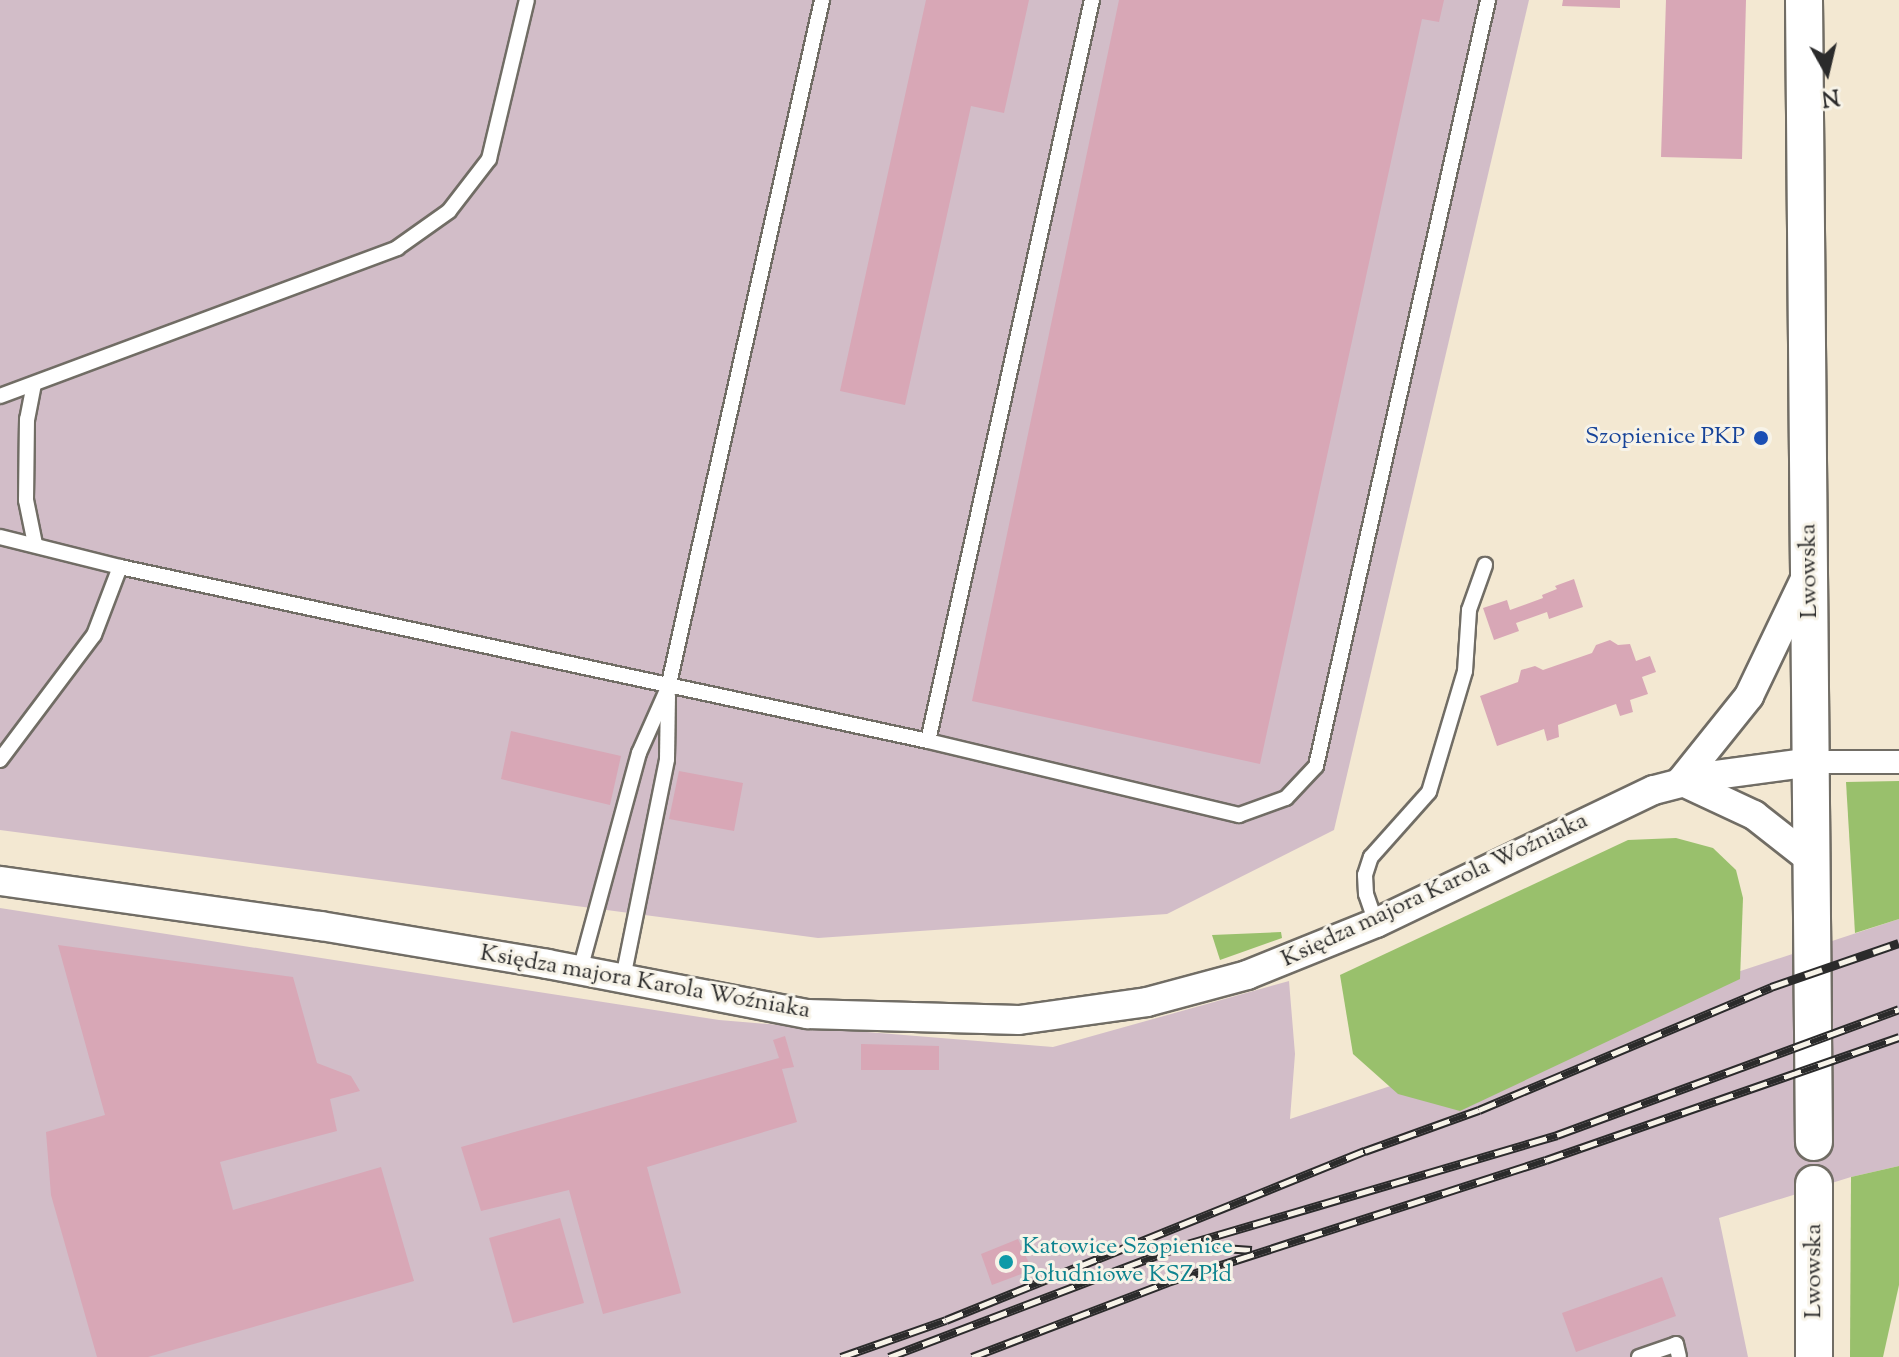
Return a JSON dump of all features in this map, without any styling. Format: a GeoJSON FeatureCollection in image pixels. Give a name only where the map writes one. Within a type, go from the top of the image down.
{"type":"FeatureCollection","features":[{"type":"Feature","properties":{"kind":"street","name":"Lwowska"},"geometry":{"type":"LineString","coordinates":[[1804,0],[1814,862],[1814,1142]]}},
{"type":"Feature","properties":{"kind":"street","name":"Księdza majora Karola Woźniaka"},"geometry":{"type":"LineString","coordinates":[[1681,781],[1749,696],[1810,568]]}},
{"type":"Feature","properties":{"kind":"street","name":"Księdza majora Karola Woźniaka"},"geometry":{"type":"LineString","coordinates":[[0,881],[321,926],[580,970],[807,1014],[1019,1020],[1147,1002],[1218,983],[1307,953],[1376,923],[1612,809],[1681,781],[1812,762]]}},
{"type":"Feature","properties":{"kind":"street"},"geometry":{"type":"LineString","coordinates":[[1812,762],[1899,762]]}},
{"type":"Feature","properties":{"kind":"street"},"geometry":{"type":"LineString","coordinates":[[1681,781],[1754,815],[1814,862]]}},
{"type":"Feature","properties":{"kind":"street","name":"Lwowska"},"geometry":{"type":"LineString","coordinates":[[1814,1184],[1814,1357]]}},
{"type":"Feature","properties":{"kind":"lane"},"geometry":{"type":"LineString","coordinates":[[0,396],[397,248],[449,211],[489,159],[527,0]]}},
{"type":"Feature","properties":{"kind":"lane"},"geometry":{"type":"LineString","coordinates":[[580,970],[639,753],[668,688],[822,0]]}},
{"type":"Feature","properties":{"kind":"lane"},"geometry":{"type":"LineString","coordinates":[[928,741],[1092,0]]}},
{"type":"Feature","properties":{"kind":"lane"},"geometry":{"type":"LineString","coordinates":[[0,537],[120,567],[668,688],[928,741],[1239,815],[1286,798],[1316,766],[1488,0]]}},
{"type":"Feature","properties":{"kind":"lane"},"geometry":{"type":"LineString","coordinates":[[34,384],[27,419],[26,500],[35,544]]}},
{"type":"Feature","properties":{"kind":"lane"},"geometry":{"type":"LineString","coordinates":[[1376,923],[1366,894],[1365,875],[1371,857],[1429,792],[1465,671],[1469,610],[1485,565]]}},
{"type":"Feature","properties":{"kind":"lane"},"geometry":{"type":"LineString","coordinates":[[0,760],[94,635],[120,567]]}},
{"type":"Feature","properties":{"kind":"lane"},"geometry":{"type":"LineString","coordinates":[[623,978],[667,759],[668,688]]}},
{"type":"Feature","properties":{"kind":"lane"},"geometry":{"type":"LineString","coordinates":[[1639,1357],[1676,1344],[1679,1357]]}},
{"type":"Feature","properties":{"kind":"shaded area"},"geometry":{"type":"Polygon","coordinates":[[[0,0],[1529,0],[1334,830],[1167,914],[818,938],[0,830],[0,0]]]}},
{"type":"Feature","properties":{"kind":"shaded area"},"geometry":{"type":"Polygon","coordinates":[[[0,908],[719,1020],[1053,1047],[1289,981],[1295,1054],[1290,1119],[1899,919],[1899,1166],[1851,1177],[1719,1218],[1748,1357],[0,1357],[0,908]]]}},
{"type":"Feature","properties":{"kind":"green space"},"geometry":{"type":"Polygon","coordinates":[[[1899,781],[1899,919],[1855,933],[1846,782],[1899,781]]]}},
{"type":"Feature","properties":{"kind":"green space"},"geometry":{"type":"Polygon","coordinates":[[[1676,838],[1713,848],[1736,870],[1743,898],[1740,979],[1460,1111],[1398,1094],[1353,1054],[1340,975],[1628,840],[1676,838]]]}},
{"type":"Feature","properties":{"kind":"green space"},"geometry":{"type":"Polygon","coordinates":[[[1281,932],[1282,938],[1220,960],[1212,935],[1281,932]]]}},
{"type":"Feature","properties":{"kind":"green space"},"geometry":{"type":"Polygon","coordinates":[[[1899,1166],[1899,1285],[1883,1357],[1850,1357],[1851,1177],[1899,1166]]]}},
{"type":"Feature","properties":{"kind":"building"},"geometry":{"type":"Polygon","coordinates":[[[926,0],[1029,0],[1004,113],[971,106],[905,405],[840,391],[926,0]]]}},
{"type":"Feature","properties":{"kind":"building"},"geometry":{"type":"Polygon","coordinates":[[[1119,0],[1444,0],[1439,22],[1422,19],[1260,764],[972,701],[1119,0]]]}},
{"type":"Feature","properties":{"kind":"building"},"geometry":{"type":"Polygon","coordinates":[[[1563,0],[1620,0],[1620,8],[1562,6],[1563,0]]]}},
{"type":"Feature","properties":{"kind":"building"},"geometry":{"type":"Polygon","coordinates":[[[1666,0],[1746,0],[1742,159],[1661,157],[1666,0]]]}},
{"type":"Feature","properties":{"kind":"building"},"geometry":{"type":"Polygon","coordinates":[[[1574,579],[1583,607],[1549,619],[1547,612],[1516,623],[1519,631],[1494,640],[1483,608],[1507,600],[1510,610],[1543,598],[1542,595],[1557,589],[1555,586],[1574,579]]]}},
{"type":"Feature","properties":{"kind":"building"},"geometry":{"type":"Polygon","coordinates":[[[1610,640],[1618,645],[1630,644],[1636,661],[1650,656],[1656,672],[1642,677],[1648,694],[1630,700],[1633,712],[1620,716],[1616,704],[1558,725],[1559,737],[1547,741],[1544,729],[1497,746],[1480,696],[1518,682],[1521,670],[1535,666],[1543,670],[1592,653],[1596,645],[1610,640]]]}},
{"type":"Feature","properties":{"kind":"building"},"geometry":{"type":"Polygon","coordinates":[[[511,731],[621,756],[610,805],[501,779],[511,731]]]}},
{"type":"Feature","properties":{"kind":"building"},"geometry":{"type":"Polygon","coordinates":[[[679,771],[743,783],[734,831],[669,819],[679,771]]]}},
{"type":"Feature","properties":{"kind":"building"},"geometry":{"type":"Polygon","coordinates":[[[58,945],[293,977],[317,1063],[351,1076],[360,1091],[330,1099],[337,1131],[220,1162],[233,1210],[381,1167],[414,1281],[148,1357],[97,1357],[51,1195],[46,1132],[105,1115],[58,945]]]}},
{"type":"Feature","properties":{"kind":"building"},"geometry":{"type":"Polygon","coordinates":[[[785,1036],[794,1067],[782,1069],[797,1122],[647,1167],[681,1293],[603,1314],[569,1190],[481,1211],[461,1147],[779,1058],[773,1040],[785,1036]]]}},
{"type":"Feature","properties":{"kind":"building"},"geometry":{"type":"Polygon","coordinates":[[[861,1044],[939,1046],[939,1070],[861,1070],[861,1044]]]}},
{"type":"Feature","properties":{"kind":"building"},"geometry":{"type":"Polygon","coordinates":[[[560,1218],[584,1303],[513,1323],[489,1238],[560,1218]]]}},
{"type":"Feature","properties":{"kind":"building","name":"Katowice Szopienice Południowe KSZ Płd"},"geometry":{"type":"Polygon","coordinates":[[[1018,1239],[1032,1270],[992,1285],[981,1254],[1018,1239]]]}},
{"type":"Feature","properties":{"kind":"building"},"geometry":{"type":"Polygon","coordinates":[[[1662,1277],[1676,1316],[1576,1352],[1562,1313],[1662,1277]]]}},
{"type":"Feature","properties":{"kind":"railway"},"geometry":{"type":"LineString","coordinates":[[841,1357],[946,1320],[1365,1151],[1479,1110],[1771,987],[1899,943]]}},
{"type":"Feature","properties":{"kind":"railway"},"geometry":{"type":"LineString","coordinates":[[889,1357],[1184,1245],[1557,1135],[1899,1009]]}},
{"type":"Feature","properties":{"kind":"railway"},"geometry":{"type":"LineString","coordinates":[[972,1357],[1168,1282],[1546,1160],[1899,1037]]}},
{"type":"Feature","properties":{"kind":"railway"},"geometry":{"type":"LineString","coordinates":[[1196,1246],[1252,1250]]}},
{"type":"Feature","properties":{"kind":"place","name":"Szopienice PKP"},"geometry":{"type":"Point","coordinates":[1761,438]}},
{"type":"Feature","properties":{"kind":"place","name":"Katowice Szopienice Południowe KSZ Płd"},"geometry":{"type":"Point","coordinates":[1006,1262]}}]}
